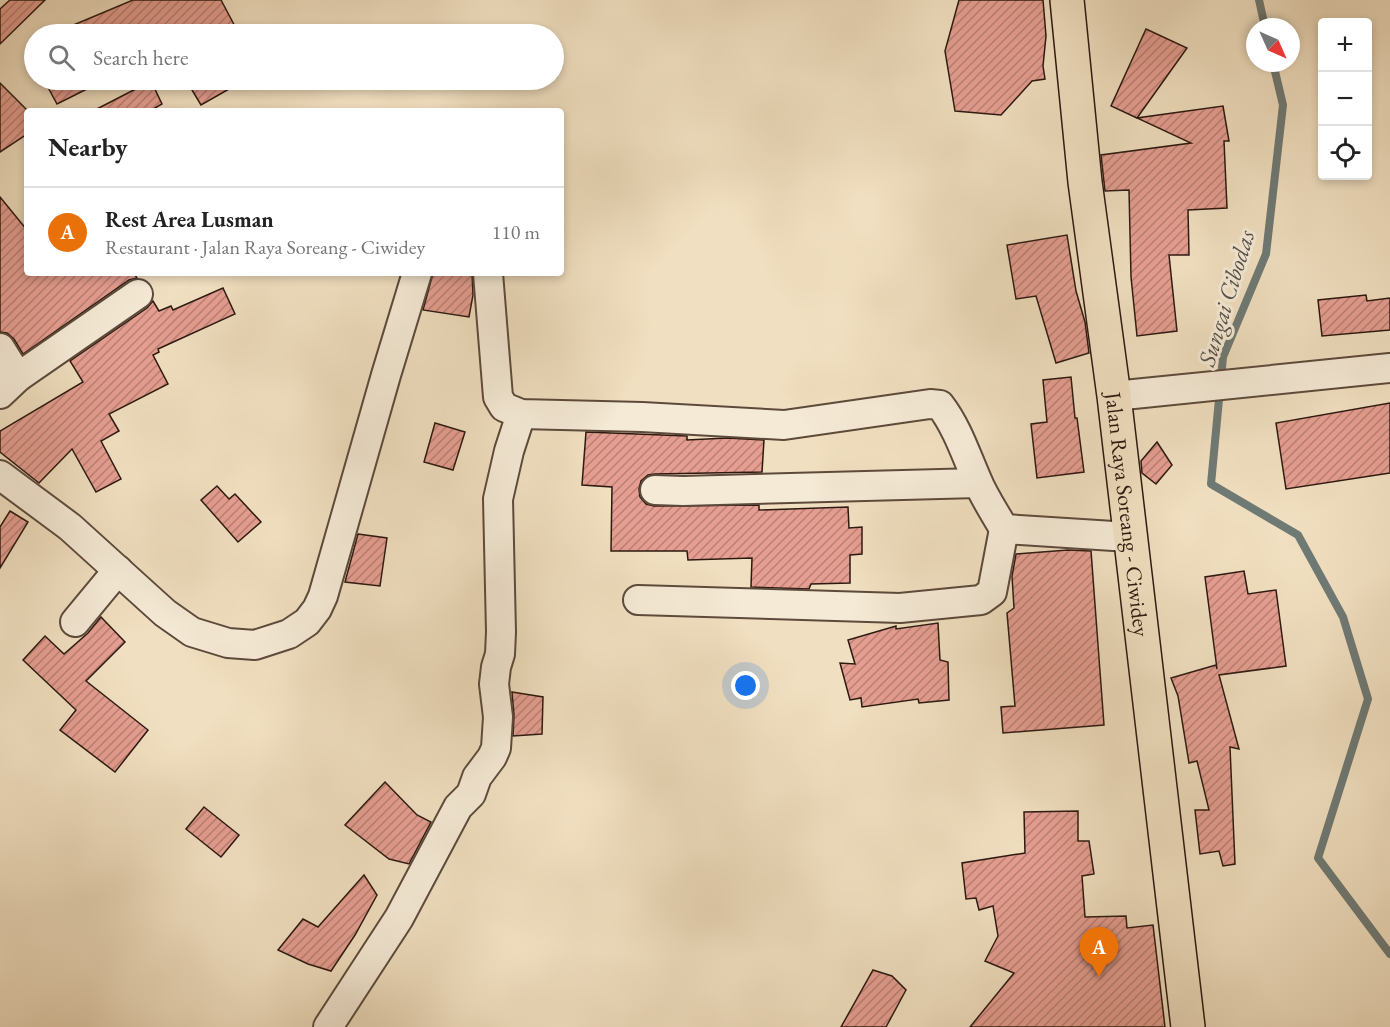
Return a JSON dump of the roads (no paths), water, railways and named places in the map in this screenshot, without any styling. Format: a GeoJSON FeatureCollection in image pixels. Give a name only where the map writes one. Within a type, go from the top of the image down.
{"type":"FeatureCollection","features":[{"type":"Feature","properties":{"kind":"highway","name":"Jalan Raya Soreang - Ciwidey"},"geometry":{"type":"LineString","coordinates":[[1067,0],[1085,182],[1114,396],[1188,1027]]}},
{"type":"Feature","properties":{"kind":"street"},"geometry":{"type":"LineString","coordinates":[[2,480],[70,527],[165,613],[192,632],[228,643],[255,645],[289,634],[307,622],[323,596],[416,276]]}},
{"type":"Feature","properties":{"kind":"street"},"geometry":{"type":"LineString","coordinates":[[488,276],[498,397],[504,407],[521,414],[642,417],[784,425],[930,404],[940,405],[946,412],[965,449],[978,483],[1004,529],[992,592],[981,600],[900,608],[638,600]]}},
{"type":"Feature","properties":{"kind":"street"},"geometry":{"type":"LineString","coordinates":[[0,348],[9,385],[138,294]]}},
{"type":"Feature","properties":{"kind":"street"},"geometry":{"type":"LineString","coordinates":[[1114,396],[1390,368]]}},
{"type":"Feature","properties":{"kind":"street"},"geometry":{"type":"LineString","coordinates":[[328,1027],[399,918],[458,807],[471,794],[477,777],[496,748],[498,717],[494,684],[500,654],[501,632],[498,499],[509,451],[521,414]]}},
{"type":"Feature","properties":{"kind":"street"},"geometry":{"type":"LineString","coordinates":[[655,490],[978,483]]}},
{"type":"Feature","properties":{"kind":"street"},"geometry":{"type":"LineString","coordinates":[[1004,529],[1130,537]]}},
{"type":"Feature","properties":{"kind":"street"},"geometry":{"type":"LineString","coordinates":[[75,622],[118,570]]}},
{"type":"Feature","properties":{"kind":"waterway","name":"Sungai Cibodas"},"geometry":{"type":"LineString","coordinates":[[1259,0],[1263,18]]}},
{"type":"Feature","properties":{"kind":"waterway","name":"Sungai Cibodas"},"geometry":{"type":"LineString","coordinates":[[1275,72],[1283,105],[1266,254],[1223,357],[1211,484],[1298,535],[1343,617],[1368,699],[1318,858],[1390,954]]}},
{"type":"Feature","properties":{"kind":"place","name":"Rest Area Lusman"},"geometry":{"type":"Point","coordinates":[1099,977]}}]}
